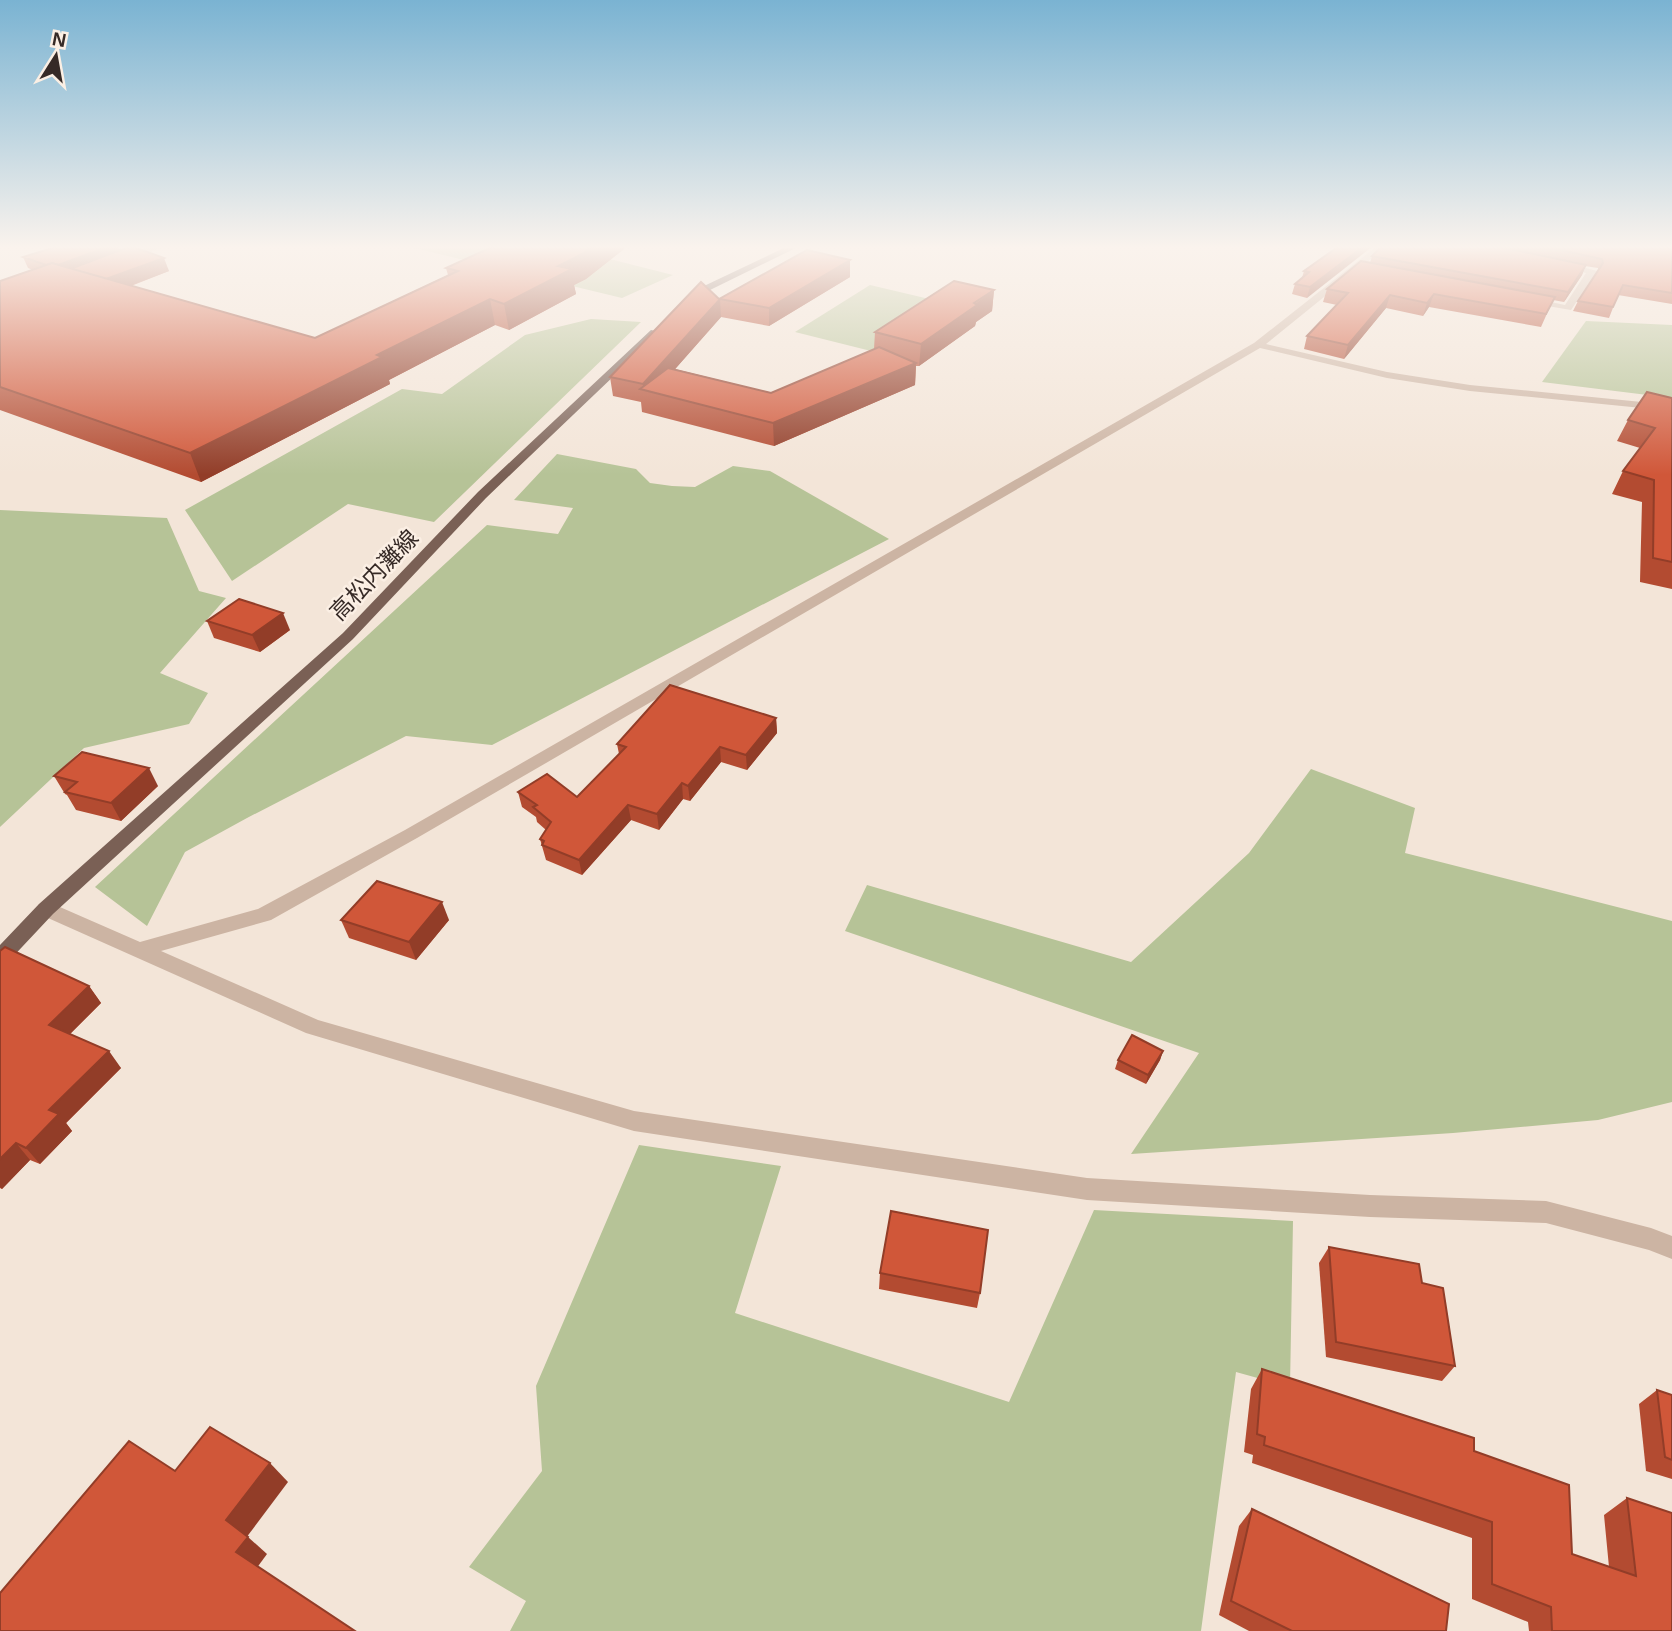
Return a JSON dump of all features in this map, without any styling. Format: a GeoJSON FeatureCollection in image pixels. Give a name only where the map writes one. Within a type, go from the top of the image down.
{"type":"FeatureCollection","features":[{"type":"Feature","properties":{"kind":"main road","name":"高松内灘線"},"geometry":{"type":"LineString","coordinates":[[0,958],[46,909],[348,636],[482,495],[666,322]]}},
{"type":"Feature","properties":{"kind":"street"},"geometry":{"type":"LineString","coordinates":[[140,950],[264,915],[411,834],[1258,345],[1287,322]]}},
{"type":"Feature","properties":{"kind":"street"},"geometry":{"type":"LineString","coordinates":[[1258,345],[1387,375],[1470,388],[1672,408]]}},
{"type":"Feature","properties":{"kind":"street"},"geometry":{"type":"LineString","coordinates":[[46,909],[313,1027],[634,1121],[1087,1189],[1370,1206],[1546,1212],[1651,1239],[1672,1248]]}},
{"type":"Feature","properties":{"kind":"green space"},"geometry":{"type":"Polygon","coordinates":[[[578,322],[641,322],[434,522],[348,504],[232,581],[185,510],[402,389],[442,394],[525,335],[578,322]]]}},
{"type":"Feature","properties":{"kind":"green space"},"geometry":{"type":"Polygon","coordinates":[[[811,322],[913,322],[871,351],[795,332],[811,322]]]}},
{"type":"Feature","properties":{"kind":"green space"},"geometry":{"type":"Polygon","coordinates":[[[1585,322],[1672,325],[1672,398],[1542,382],[1585,322]]]}},
{"type":"Feature","properties":{"kind":"green space"},"geometry":{"type":"Polygon","coordinates":[[[557,454],[636,469],[650,483],[672,486],[695,487],[733,466],[770,471],[889,539],[492,745],[406,736],[247,818],[185,852],[147,926],[95,887],[487,525],[558,534],[573,508],[514,500],[557,454]]]}},
{"type":"Feature","properties":{"kind":"green space"},"geometry":{"type":"Polygon","coordinates":[[[0,510],[167,518],[199,591],[226,598],[160,673],[208,693],[189,724],[84,748],[0,827],[0,510]]]}},
{"type":"Feature","properties":{"kind":"green space"},"geometry":{"type":"Polygon","coordinates":[[[1311,769],[1415,808],[1405,853],[1672,921],[1672,1102],[1598,1120],[1453,1133],[1131,1154],[1199,1053],[845,931],[867,885],[1131,962],[1249,853],[1311,769]]]}},
{"type":"Feature","properties":{"kind":"green space"},"geometry":{"type":"Polygon","coordinates":[[[639,1145],[781,1166],[735,1313],[1009,1402],[1094,1210],[1293,1221],[1290,1387],[1236,1372],[1201,1631],[510,1631],[526,1601],[469,1567],[542,1471],[536,1386],[639,1145]]]}},
{"type":"Feature","properties":{"kind":"building"},"geometry":{"type":"Polygon","coordinates":[[[0,322],[259,322],[315,338],[349,322],[443,322],[377,355],[382,357],[190,453],[0,387],[0,322]]]}},
{"type":"Feature","properties":{"kind":"building"},"geometry":{"type":"Polygon","coordinates":[[[663,322],[699,322],[643,384],[610,377],[663,322]]]}},
{"type":"Feature","properties":{"kind":"building"},"geometry":{"type":"Polygon","coordinates":[[[890,322],[952,322],[921,344],[875,332],[890,322]]]}},
{"type":"Feature","properties":{"kind":"building"},"geometry":{"type":"Polygon","coordinates":[[[1320,322],[1367,322],[1348,345],[1307,336],[1320,322]]]}},
{"type":"Feature","properties":{"kind":"building"},"geometry":{"type":"Polygon","coordinates":[[[879,347],[916,363],[773,423],[640,389],[668,368],[771,393],[879,347]]]}},
{"type":"Feature","properties":{"kind":"building"},"geometry":{"type":"Polygon","coordinates":[[[1647,392],[1672,398],[1672,562],[1653,558],[1654,480],[1623,471],[1655,428],[1628,420],[1647,392]]]}},
{"type":"Feature","properties":{"kind":"building"},"geometry":{"type":"Polygon","coordinates":[[[239,599],[283,613],[252,635],[207,621],[239,599]]]}},
{"type":"Feature","properties":{"kind":"building"},"geometry":{"type":"Polygon","coordinates":[[[670,685],[776,718],[746,755],[720,747],[688,786],[682,783],[657,814],[628,805],[579,860],[542,845],[544,841],[540,839],[551,822],[533,807],[537,805],[518,792],[547,774],[577,797],[626,747],[617,744],[670,685]]]}},
{"type":"Feature","properties":{"kind":"building"},"geometry":{"type":"Polygon","coordinates":[[[82,752],[149,768],[111,803],[65,792],[77,782],[54,776],[82,752]]]}},
{"type":"Feature","properties":{"kind":"building"},"geometry":{"type":"Polygon","coordinates":[[[377,881],[442,902],[409,942],[341,920],[377,881]]]}},
{"type":"Feature","properties":{"kind":"building"},"geometry":{"type":"Polygon","coordinates":[[[5,947],[89,986],[49,1025],[109,1051],[49,1110],[59,1114],[26,1148],[16,1143],[0,1159],[0,951],[5,947]]]}},
{"type":"Feature","properties":{"kind":"building"},"geometry":{"type":"Polygon","coordinates":[[[1132,1035],[1163,1051],[1148,1075],[1118,1060],[1132,1035]]]}},
{"type":"Feature","properties":{"kind":"building"},"geometry":{"type":"Polygon","coordinates":[[[891,1211],[988,1230],[980,1293],[880,1273],[891,1211]]]}},
{"type":"Feature","properties":{"kind":"building"},"geometry":{"type":"Polygon","coordinates":[[[1329,1247],[1419,1264],[1422,1283],[1443,1288],[1455,1366],[1336,1342],[1329,1247]]]}},
{"type":"Feature","properties":{"kind":"building"},"geometry":{"type":"Polygon","coordinates":[[[1262,1369],[1474,1438],[1474,1451],[1569,1485],[1572,1554],[1636,1576],[1627,1498],[1672,1513],[1672,1631],[1552,1631],[1551,1607],[1492,1584],[1492,1522],[1264,1445],[1265,1437],[1257,1434],[1262,1369]]]}},
{"type":"Feature","properties":{"kind":"building"},"geometry":{"type":"Polygon","coordinates":[[[1657,1390],[1672,1395],[1672,1460],[1665,1457],[1657,1390]]]}},
{"type":"Feature","properties":{"kind":"building"},"geometry":{"type":"Polygon","coordinates":[[[210,1427],[270,1463],[226,1520],[248,1537],[236,1552],[355,1631],[0,1631],[0,1593],[129,1441],[175,1471],[210,1427]]]}},
{"type":"Feature","properties":{"kind":"building"},"geometry":{"type":"Polygon","coordinates":[[[1252,1509],[1449,1604],[1446,1631],[1292,1631],[1231,1601],[1252,1509]]]}}]}
